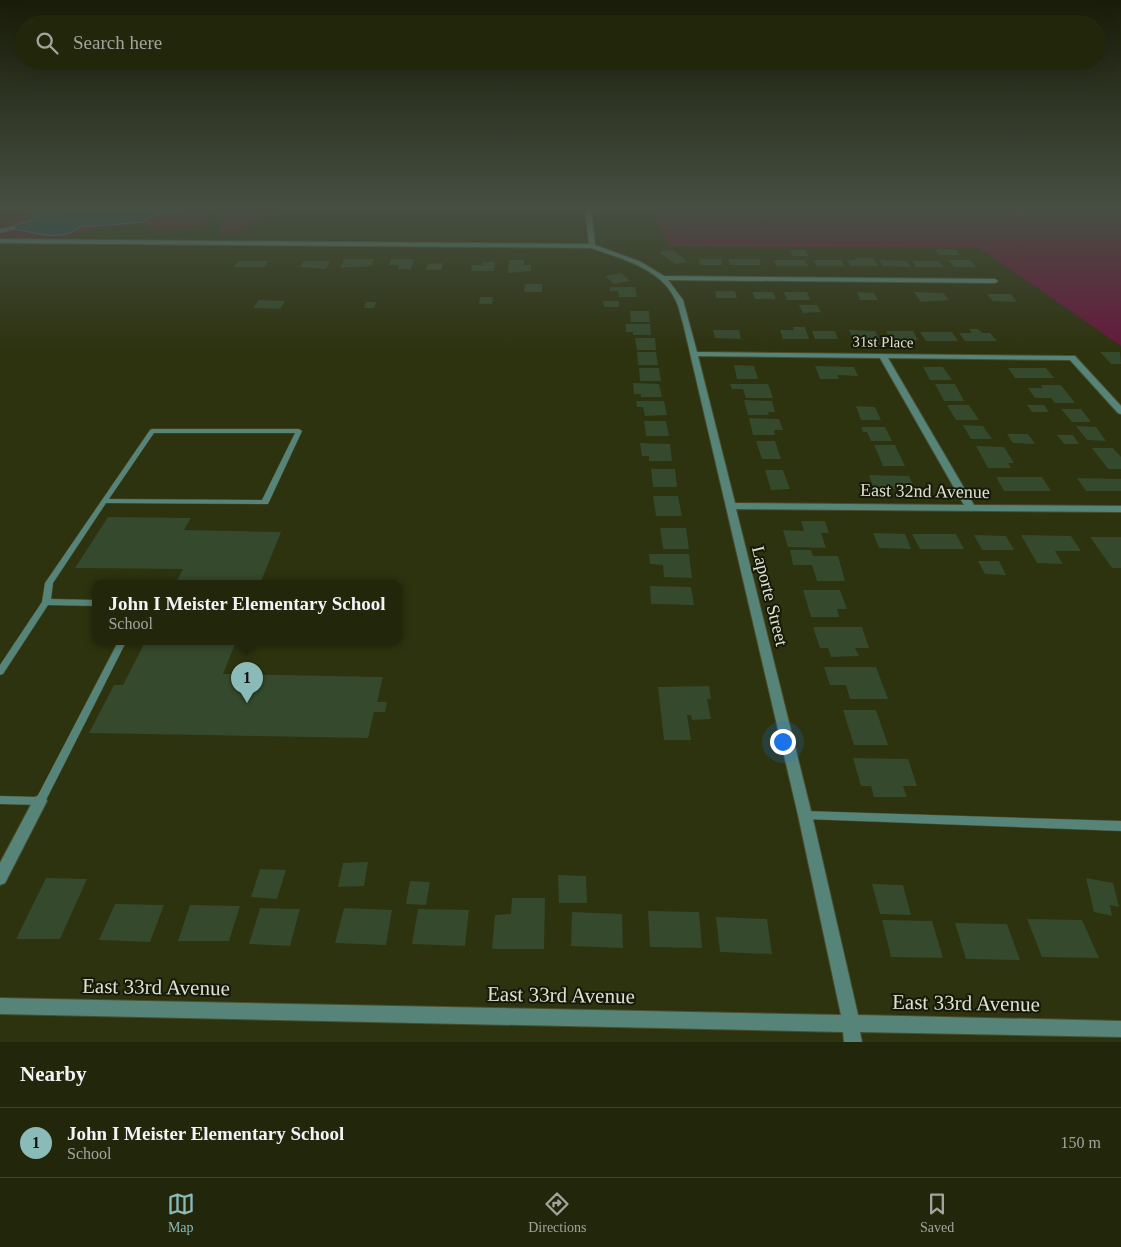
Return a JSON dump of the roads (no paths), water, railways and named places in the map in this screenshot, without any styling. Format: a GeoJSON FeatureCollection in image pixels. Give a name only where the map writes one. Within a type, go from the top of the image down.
{"type":"FeatureCollection","features":[{"type":"Feature","properties":{"kind":"street","name":"Laporte Street"},"geometry":{"type":"LineString","coordinates":[[617,255],[627,258],[662,278],[678,296],[694,354],[805,815],[851,1023],[853,1042]]}},
{"type":"Feature","properties":{"kind":"street"},"geometry":{"type":"LineString","coordinates":[[662,278],[995,281]]}},
{"type":"Feature","properties":{"kind":"street","name":"31st Place"},"geometry":{"type":"LineString","coordinates":[[694,354],[1072,358],[1121,411]]}},
{"type":"Feature","properties":{"kind":"street"},"geometry":{"type":"LineString","coordinates":[[884,356],[971,508]]}},
{"type":"Feature","properties":{"kind":"street","name":"East 32nd Avenue"},"geometry":{"type":"LineString","coordinates":[[730,506],[1121,509]]}},
{"type":"Feature","properties":{"kind":"street"},"geometry":{"type":"LineString","coordinates":[[0,878],[40,801]]}},
{"type":"Feature","properties":{"kind":"street","name":"East 33rd Avenue"},"geometry":{"type":"LineString","coordinates":[[0,1006],[1121,1030]]}},
{"type":"Feature","properties":{"kind":"lane"},"geometry":{"type":"LineString","coordinates":[[0,672],[46,602],[48,583],[104,501],[152,431],[298,431],[265,502],[104,501]]}},
{"type":"Feature","properties":{"kind":"lane"},"geometry":{"type":"LineString","coordinates":[[46,602],[92,602]]}},
{"type":"Feature","properties":{"kind":"lane"},"geometry":{"type":"LineString","coordinates":[[0,800],[40,801],[120,645]]}},
{"type":"Feature","properties":{"kind":"lane"},"geometry":{"type":"LineString","coordinates":[[805,815],[1121,826]]}},
{"type":"Feature","properties":{"kind":"place","name":"John I Meister Elementary School"},"geometry":{"type":"Point","coordinates":[247,703]}}]}
